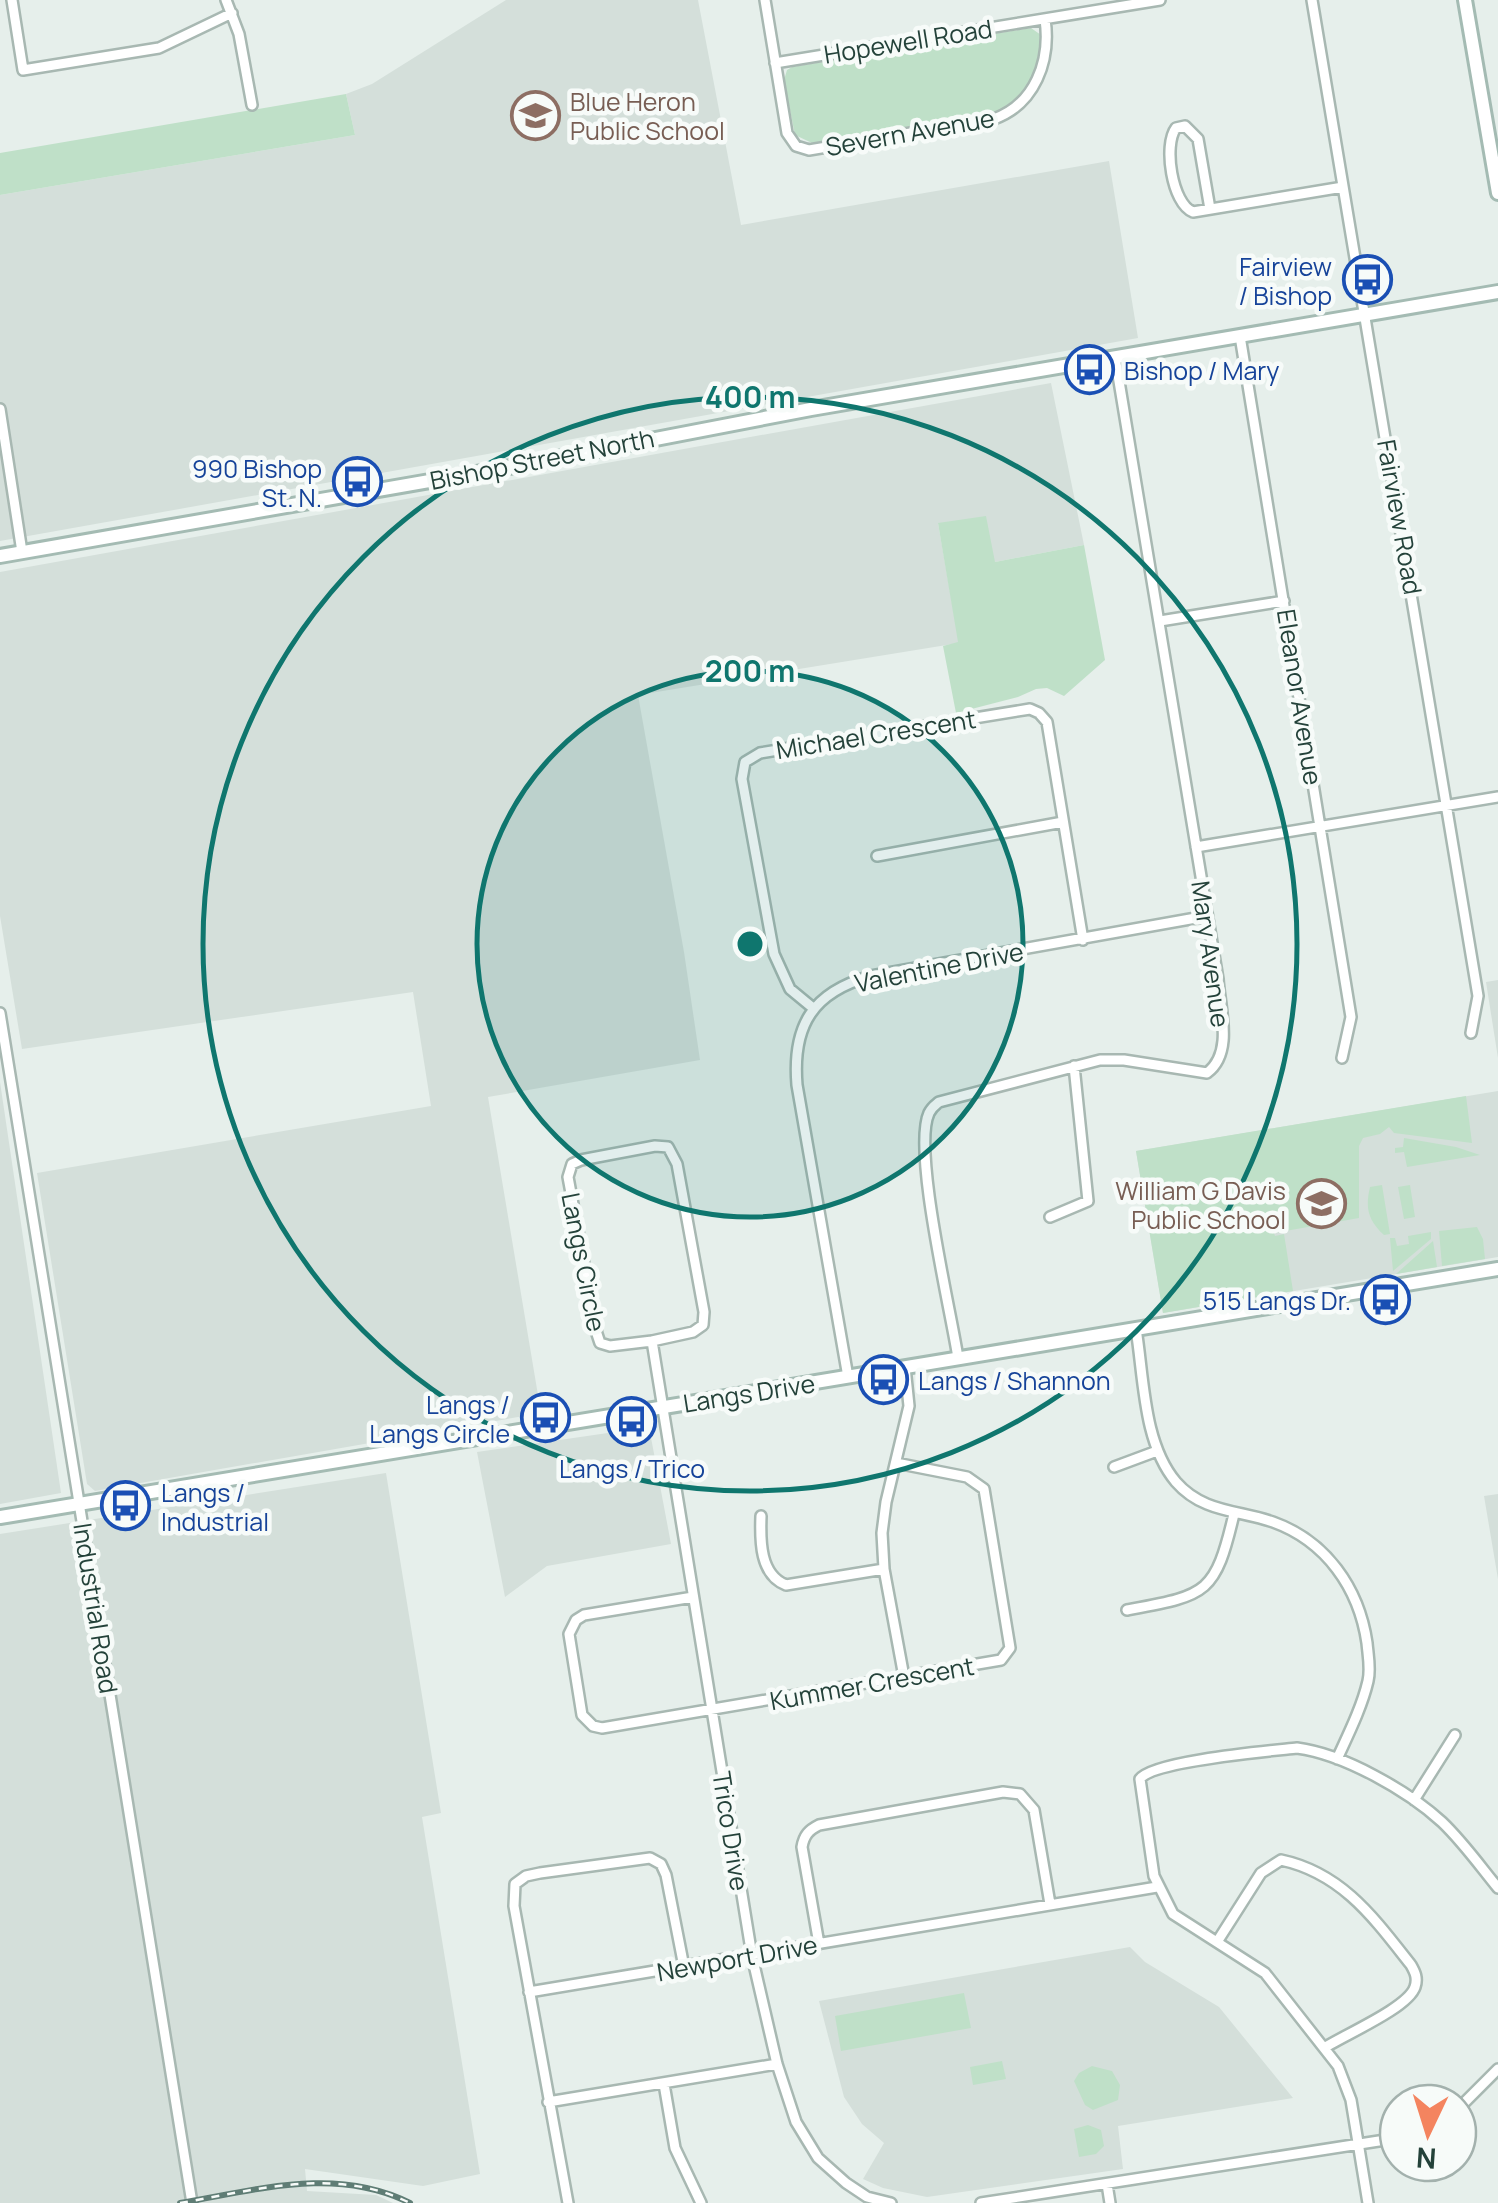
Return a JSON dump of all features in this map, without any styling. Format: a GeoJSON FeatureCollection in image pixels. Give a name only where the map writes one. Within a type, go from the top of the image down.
{"type":"FeatureCollection","features":[{"type":"Feature","properties":{"kind":"main road"},"geometry":{"type":"LineString","coordinates":[[1465,0],[1498,193]]}},
{"type":"Feature","properties":{"kind":"main road","name":"Bishop Street North"},"geometry":{"type":"LineString","coordinates":[[0,556],[510,467],[811,409],[1498,292]]}},
{"type":"Feature","properties":{"kind":"main road","name":"Langs Drive"},"geometry":{"type":"LineString","coordinates":[[0,1517],[1498,1269]]}},
{"type":"Feature","properties":{"kind":"street"},"geometry":{"type":"LineString","coordinates":[[12,0],[23,70],[159,48],[232,13]]}},
{"type":"Feature","properties":{"kind":"street"},"geometry":{"type":"LineString","coordinates":[[226,0],[252,105]]}},
{"type":"Feature","properties":{"kind":"street","name":"Severn Avenue"},"geometry":{"type":"LineString","coordinates":[[765,0],[790,141],[803,149],[1008,114],[1033,89],[1047,50],[1045,19]]}},
{"type":"Feature","properties":{"kind":"street","name":"Hopewell Road"},"geometry":{"type":"LineString","coordinates":[[775,63],[1160,0]]}},
{"type":"Feature","properties":{"kind":"street","name":"Fairview Road"},"geometry":{"type":"LineString","coordinates":[[1312,0],[1478,996],[1471,1034]]}},
{"type":"Feature","properties":{"kind":"street"},"geometry":{"type":"LineString","coordinates":[[1210,209],[1198,139],[1186,126],[1176,128],[1168,143],[1178,200],[1184,209],[1193,212],[1343,187]]}},
{"type":"Feature","properties":{"kind":"street","name":"Eleanor Avenue"},"geometry":{"type":"LineString","coordinates":[[1240,336],[1351,1017],[1342,1058]]}},
{"type":"Feature","properties":{"kind":"street","name":"Mary Avenue"},"geometry":{"type":"LineString","coordinates":[[958,1358],[926,1168],[927,1118],[931,1109],[939,1102],[1100,1060],[1207,1073],[1217,1066],[1223,1053],[1218,979],[1115,358]]}},
{"type":"Feature","properties":{"kind":"street"},"geometry":{"type":"LineString","coordinates":[[0,410],[22,552]]}},
{"type":"Feature","properties":{"kind":"street"},"geometry":{"type":"LineString","coordinates":[[1160,621],[1284,602]]}},
{"type":"Feature","properties":{"kind":"street","name":"Michael Crescent"},"geometry":{"type":"LineString","coordinates":[[813,1008],[790,989],[774,954],[742,779],[746,762],[752,756],[1030,709],[1040,713],[1047,722],[1083,940]]}},
{"type":"Feature","properties":{"kind":"street"},"geometry":{"type":"LineString","coordinates":[[1196,846],[1498,797]]}},
{"type":"Feature","properties":{"kind":"street"},"geometry":{"type":"LineString","coordinates":[[876,856],[1063,822]]}},
{"type":"Feature","properties":{"kind":"street","name":"Valentine Drive"},"geometry":{"type":"LineString","coordinates":[[813,1008],[841,986],[871,976],[1207,916]]}},
{"type":"Feature","properties":{"kind":"street"},"geometry":{"type":"LineString","coordinates":[[813,1008],[797,1043],[797,1084],[848,1377]]}},
{"type":"Feature","properties":{"kind":"street","name":"Industrial Road"},"geometry":{"type":"LineString","coordinates":[[0,1013],[192,2203]]}},
{"type":"Feature","properties":{"kind":"street"},"geometry":{"type":"LineString","coordinates":[[1050,1218],[1088,1201],[1074,1066]]}},
{"type":"Feature","properties":{"kind":"street","name":"Langs Circle"},"geometry":{"type":"LineString","coordinates":[[655,1146],[668,1147],[678,1164],[704,1312],[703,1325],[693,1332],[652,1342],[610,1346],[600,1342],[568,1177],[572,1164],[581,1160],[655,1146]]}},
{"type":"Feature","properties":{"kind":"street"},"geometry":{"type":"LineString","coordinates":[[1136,1329],[1157,1451],[1178,1485],[1206,1506],[1280,1524],[1318,1547],[1339,1571],[1358,1603],[1364,1622],[1368,1679],[1337,1759]]}},
{"type":"Feature","properties":{"kind":"street"},"geometry":{"type":"LineString","coordinates":[[652,1342],[662,1408]]}},
{"type":"Feature","properties":{"kind":"street"},"geometry":{"type":"LineString","coordinates":[[904,1678],[884,1569],[884,1516],[909,1406],[906,1367]]}},
{"type":"Feature","properties":{"kind":"street","name":"Trico Drive"},"geometry":{"type":"LineString","coordinates":[[662,1408],[752,1956],[777,2064],[796,2122],[810,2148],[866,2200],[891,2203]]}},
{"type":"Feature","properties":{"kind":"street"},"geometry":{"type":"LineString","coordinates":[[1114,1467],[1157,1451]]}},
{"type":"Feature","properties":{"kind":"street","name":"Kummer Crescent"},"geometry":{"type":"LineString","coordinates":[[693,1597],[584,1615],[576,1620],[569,1634],[582,1716],[593,1726],[602,1728],[711,1710],[1004,1658],[1010,1648],[984,1488],[967,1477],[896,1463]]}},
{"type":"Feature","properties":{"kind":"street"},"geometry":{"type":"LineString","coordinates":[[1127,1610],[1192,1595],[1212,1580],[1223,1561],[1234,1514]]}},
{"type":"Feature","properties":{"kind":"street"},"geometry":{"type":"LineString","coordinates":[[761,1516],[768,1572],[774,1580],[786,1585],[884,1569]]}},
{"type":"Feature","properties":{"kind":"street"},"geometry":{"type":"LineString","coordinates":[[1414,1800],[1454,1735]]}},
{"type":"Feature","properties":{"kind":"street"},"geometry":{"type":"LineString","coordinates":[[1368,2203],[1346,2082],[1324,2048],[1264,1973],[1173,1914],[1157,1886],[1140,1787],[1144,1772],[1298,1748],[1337,1759],[1414,1800],[1444,1824],[1498,1888]]}},
{"type":"Feature","properties":{"kind":"street"},"geometry":{"type":"LineString","coordinates":[[819,1944],[802,1847],[811,1829],[819,1824],[1003,1792],[1020,1794],[1034,1810],[1050,1904]]}},
{"type":"Feature","properties":{"kind":"street"},"geometry":{"type":"LineString","coordinates":[[568,2203],[512,1893],[515,1884],[540,1872],[650,1858],[661,1864],[666,1875],[684,1967]]}},
{"type":"Feature","properties":{"kind":"street"},"geometry":{"type":"LineString","coordinates":[[1217,1942],[1261,1873],[1280,1860],[1352,1894],[1411,1964],[1416,1983],[1405,2000],[1324,2048]]}},
{"type":"Feature","properties":{"kind":"street","name":"Newport Drive"},"geometry":{"type":"LineString","coordinates":[[529,1992],[1157,1886]]}},
{"type":"Feature","properties":{"kind":"street"},"geometry":{"type":"LineString","coordinates":[[548,2102],[777,2064]]}},
{"type":"Feature","properties":{"kind":"street"},"geometry":{"type":"LineString","coordinates":[[1478,2089],[1498,2069]]}},
{"type":"Feature","properties":{"kind":"street"},"geometry":{"type":"LineString","coordinates":[[664,2084],[680,2163],[701,2203]]}},
{"type":"Feature","properties":{"kind":"street"},"geometry":{"type":"LineString","coordinates":[[981,2203],[1378,2141]]}},
{"type":"Feature","properties":{"kind":"street"},"geometry":{"type":"LineString","coordinates":[[1107,2184],[1110,2203]]}},
{"type":"Feature","properties":{"kind":"shaded area"},"geometry":{"type":"Polygon","coordinates":[[[506,0],[698,0],[741,225],[1109,161],[1138,338],[0,541],[0,195],[355,135],[346,94],[372,84],[506,0]]]}},
{"type":"Feature","properties":{"kind":"shaded area"},"geometry":{"type":"Polygon","coordinates":[[[1051,383],[1084,545],[995,562],[938,523],[959,643],[638,695],[700,1060],[488,1097],[541,1413],[95,1491],[87,1484],[37,1173],[431,1106],[413,992],[22,1049],[0,916],[0,572],[1051,383]]]}},
{"type":"Feature","properties":{"kind":"shaded area"},"geometry":{"type":"Polygon","coordinates":[[[1498,980],[1498,1058],[1486,982],[1498,980]]]}},
{"type":"Feature","properties":{"kind":"shaded area"},"geometry":{"type":"Polygon","coordinates":[[[0,1082],[61,1493],[0,1504],[0,1082]]]}},
{"type":"Feature","properties":{"kind":"shaded area","name":"William G Davis Public School"},"geometry":{"type":"Polygon","coordinates":[[[1498,1091],[1498,1257],[1163,1313],[1136,1151],[1498,1091]]]}},
{"type":"Feature","properties":{"kind":"shaded area"},"geometry":{"type":"Polygon","coordinates":[[[649,1427],[671,1544],[547,1566],[505,1597],[477,1452],[649,1427]]]}},
{"type":"Feature","properties":{"kind":"shaded area"},"geometry":{"type":"Polygon","coordinates":[[[386,1473],[441,1813],[422,1817],[480,2174],[423,2186],[305,2169],[307,2191],[376,2195],[393,2203],[0,2203],[0,1534],[386,1473]]]}},
{"type":"Feature","properties":{"kind":"shaded area"},"geometry":{"type":"Polygon","coordinates":[[[1498,1494],[1498,1579],[1484,1496],[1498,1494]]]}},
{"type":"Feature","properties":{"kind":"shaded area"},"geometry":{"type":"Polygon","coordinates":[[[1130,1947],[1145,1962],[1219,2007],[1293,2098],[1118,2126],[1123,2169],[927,2197],[883,2188],[863,2179],[884,2143],[862,2124],[844,2097],[819,2001],[1130,1947]]]}},
{"type":"Feature","properties":{"kind":"green space"},"geometry":{"type":"Polygon","coordinates":[[[1031,28],[1041,35],[1036,69],[1025,89],[999,111],[812,143],[795,135],[784,80],[792,67],[1031,28]]]}},
{"type":"Feature","properties":{"kind":"green space"},"geometry":{"type":"Polygon","coordinates":[[[346,94],[355,135],[0,195],[0,153],[346,94]]]}},
{"type":"Feature","properties":{"kind":"green space"},"geometry":{"type":"Polygon","coordinates":[[[986,516],[995,562],[1084,545],[1105,660],[1064,696],[1047,688],[1036,689],[956,713],[943,646],[958,642],[938,523],[986,516]]]}},
{"type":"Feature","properties":{"kind":"green space"},"geometry":{"type":"Polygon","coordinates":[[[1466,1096],[1472,1143],[1394,1133],[1389,1127],[1363,1138],[1359,1146],[1359,1218],[1274,1233],[1284,1234],[1293,1291],[1163,1313],[1136,1151],[1466,1096]]]}},
{"type":"Feature","properties":{"kind":"green space"},"geometry":{"type":"Polygon","coordinates":[[[1404,1138],[1480,1155],[1407,1167],[1404,1152],[1395,1153],[1395,1148],[1403,1147],[1404,1138]]]}},
{"type":"Feature","properties":{"kind":"green space"},"geometry":{"type":"Polygon","coordinates":[[[1382,1185],[1390,1234],[1384,1235],[1371,1219],[1368,1207],[1370,1187],[1382,1185]]]}},
{"type":"Feature","properties":{"kind":"green space"},"geometry":{"type":"Polygon","coordinates":[[[1410,1185],[1415,1217],[1404,1219],[1398,1187],[1410,1185]]]}},
{"type":"Feature","properties":{"kind":"green space"},"geometry":{"type":"Polygon","coordinates":[[[1477,1227],[1485,1259],[1442,1266],[1439,1231],[1477,1227]]]}},
{"type":"Feature","properties":{"kind":"green space"},"geometry":{"type":"Polygon","coordinates":[[[1431,1232],[1431,1239],[1393,1271],[1390,1238],[1395,1238],[1397,1246],[1409,1244],[1408,1236],[1431,1232]]]}},
{"type":"Feature","properties":{"kind":"green space"},"geometry":{"type":"Polygon","coordinates":[[[1433,1241],[1437,1267],[1396,1274],[1433,1241]]]}},
{"type":"Feature","properties":{"kind":"green space"},"geometry":{"type":"Polygon","coordinates":[[[964,1993],[971,2028],[841,2051],[835,2016],[964,1993]]]}},
{"type":"Feature","properties":{"kind":"green space"},"geometry":{"type":"Polygon","coordinates":[[[1002,2061],[1006,2079],[973,2085],[970,2067],[1002,2061]]]}},
{"type":"Feature","properties":{"kind":"green space"},"geometry":{"type":"Polygon","coordinates":[[[1092,2066],[1112,2071],[1120,2085],[1118,2100],[1093,2110],[1085,2105],[1074,2081],[1092,2066]]]}},
{"type":"Feature","properties":{"kind":"green space"},"geometry":{"type":"Polygon","coordinates":[[[1088,2125],[1101,2130],[1104,2146],[1096,2154],[1079,2157],[1074,2129],[1088,2125]]]}},
{"type":"Feature","properties":{"kind":"railway"},"geometry":{"type":"LineString","coordinates":[[180,2203],[325,2183],[382,2192],[410,2203]]}},
{"type":"Feature","properties":{"kind":"place","name":"Blue Heron Public School"},"geometry":{"type":"Point","coordinates":[535,115]}},
{"type":"Feature","properties":{"kind":"place","name":"Fairview / Bishop"},"geometry":{"type":"Point","coordinates":[1367,280]}},
{"type":"Feature","properties":{"kind":"place","name":"Bishop / Mary"},"geometry":{"type":"Point","coordinates":[1089,370]}},
{"type":"Feature","properties":{"kind":"place","name":"990 Bishop St. N."},"geometry":{"type":"Point","coordinates":[357,482]}},
{"type":"Feature","properties":{"kind":"place","name":"William G Davis Public School"},"geometry":{"type":"Point","coordinates":[1321,1204]}},
{"type":"Feature","properties":{"kind":"place","name":"515 Langs Dr."},"geometry":{"type":"Point","coordinates":[1386,1300]}},
{"type":"Feature","properties":{"kind":"place","name":"Langs / Shannon"},"geometry":{"type":"Point","coordinates":[883,1380]}},
{"type":"Feature","properties":{"kind":"place","name":"Langs / Langs Circle"},"geometry":{"type":"Point","coordinates":[545,1418]}},
{"type":"Feature","properties":{"kind":"place","name":"Langs / Trico"},"geometry":{"type":"Point","coordinates":[632,1422]}},
{"type":"Feature","properties":{"kind":"place","name":"Langs / Industrial"},"geometry":{"type":"Point","coordinates":[126,1506]}}]}
